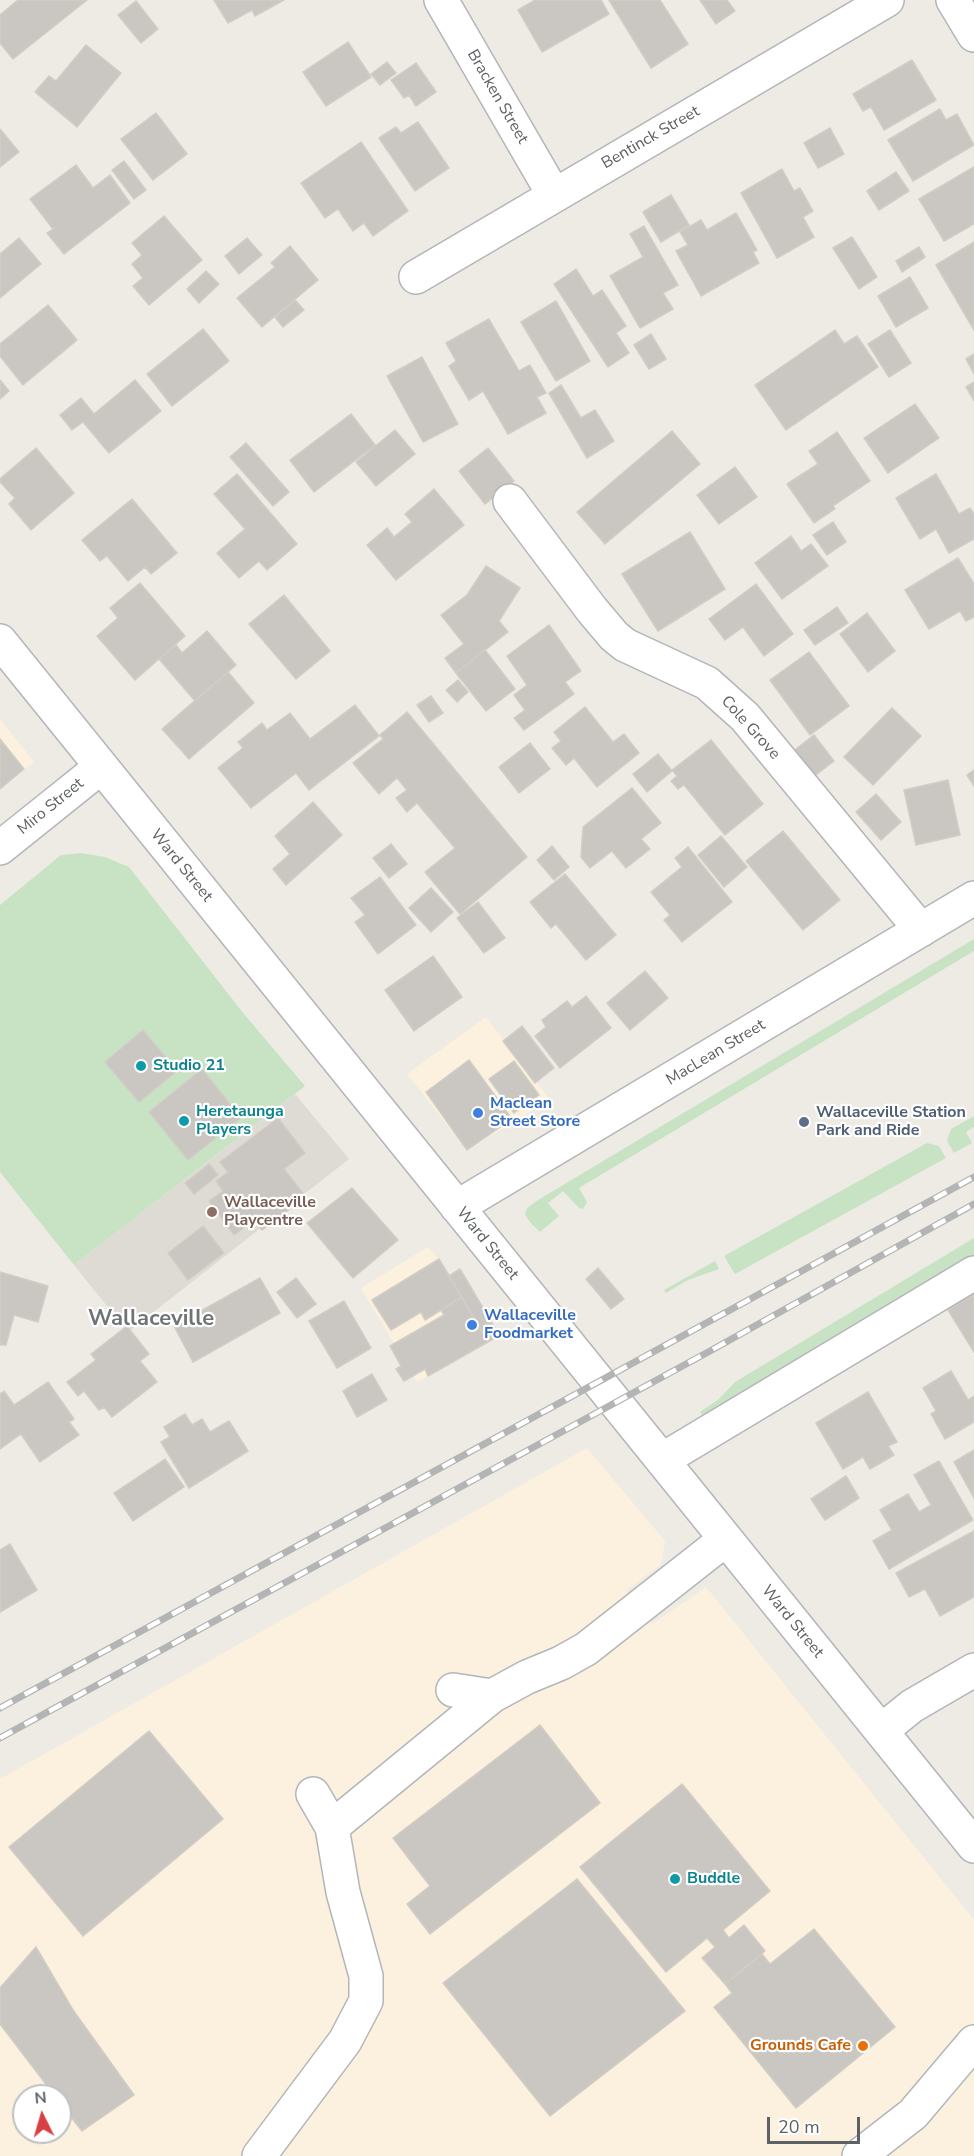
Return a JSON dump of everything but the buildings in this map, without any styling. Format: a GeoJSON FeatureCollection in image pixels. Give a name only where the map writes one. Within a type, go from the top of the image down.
{"type":"FeatureCollection","features":[{"type":"Feature","properties":{"kind":"street","name":"Bracken Street"},"geometry":{"type":"LineString","coordinates":[[441,0],[554,195]]}},
{"type":"Feature","properties":{"kind":"street","name":"Bentinck Street"},"geometry":{"type":"LineString","coordinates":[[416,277],[887,0]]}},
{"type":"Feature","properties":{"kind":"street"},"geometry":{"type":"LineString","coordinates":[[953,0],[974,35]]}},
{"type":"Feature","properties":{"kind":"street","name":"Cole Grove"},"geometry":{"type":"LineString","coordinates":[[510,501],[614,636],[625,645],[706,683],[745,717],[921,930]]}},
{"type":"Feature","properties":{"kind":"street","name":"Ward Street"},"geometry":{"type":"LineString","coordinates":[[0,641],[974,1846]]}},
{"type":"Feature","properties":{"kind":"street","name":"Miro Street"},"geometry":{"type":"LineString","coordinates":[[0,848],[101,767]]}},
{"type":"Feature","properties":{"kind":"street","name":"MacLean Street"},"geometry":{"type":"LineString","coordinates":[[457,1207],[974,898]]}},
{"type":"Feature","properties":{"kind":"street"},"geometry":{"type":"LineString","coordinates":[[662,1460],[974,1273]]}},
{"type":"Feature","properties":{"kind":"street"},"geometry":{"type":"LineString","coordinates":[[332,1827],[492,1696],[586,1649],[726,1539]]}},
{"type":"Feature","properties":{"kind":"street"},"geometry":{"type":"LineString","coordinates":[[881,1731],[912,1706],[974,1670]]}},
{"type":"Feature","properties":{"kind":"street"},"geometry":{"type":"LineString","coordinates":[[453,1690],[492,1696]]}},
{"type":"Feature","properties":{"kind":"street"},"geometry":{"type":"LineString","coordinates":[[259,2156],[345,2041],[366,2001],[366,1976],[343,1892],[332,1827],[313,1794]]}},
{"type":"Feature","properties":{"kind":"street"},"geometry":{"type":"LineString","coordinates":[[858,2156],[913,2114],[974,2042]]}},
{"type":"Feature","properties":{"kind":"shaded area"},"geometry":{"type":"Polygon","coordinates":[[[0,719],[34,762],[0,789],[0,719]]]}},
{"type":"Feature","properties":{"kind":"shaded area"},"geometry":{"type":"Polygon","coordinates":[[[486,1017],[550,1100],[467,1150],[407,1074],[486,1017]]]}},
{"type":"Feature","properties":{"kind":"shaded area","name":"Wallaceville Playcentre"},"geometry":{"type":"Polygon","coordinates":[[[295,1094],[349,1159],[128,1332],[74,1265],[295,1094]]]}},
{"type":"Feature","properties":{"kind":"shaded area"},"geometry":{"type":"Polygon","coordinates":[[[428,1247],[439,1259],[490,1342],[417,1382],[361,1288],[428,1247]]]}},
{"type":"Feature","properties":{"kind":"shaded area"},"geometry":{"type":"Polygon","coordinates":[[[587,1448],[665,1541],[661,1564],[626,1591],[652,1624],[706,1587],[974,1920],[974,2156],[0,2156],[0,1779],[587,1448]]]}},
{"type":"Feature","properties":{"kind":"green space"},"geometry":{"type":"Polygon","coordinates":[[[81,853],[105,857],[129,867],[244,1014],[305,1086],[74,1265],[0,1172],[0,905],[61,855],[81,853]]]}},
{"type":"Feature","properties":{"kind":"green space"},"geometry":{"type":"Polygon","coordinates":[[[974,939],[974,951],[579,1188],[587,1202],[583,1209],[579,1208],[563,1191],[548,1203],[559,1216],[540,1232],[529,1221],[525,1214],[527,1208],[538,1200],[974,939]]]}},
{"type":"Feature","properties":{"kind":"green space"},"geometry":{"type":"Polygon","coordinates":[[[974,1116],[974,1127],[966,1132],[972,1143],[954,1153],[947,1141],[951,1129],[974,1116]]]}},
{"type":"Feature","properties":{"kind":"green space"},"geometry":{"type":"Polygon","coordinates":[[[927,1143],[939,1146],[946,1158],[735,1274],[724,1256],[927,1143]]]}},
{"type":"Feature","properties":{"kind":"green space"},"geometry":{"type":"Polygon","coordinates":[[[974,1238],[974,1262],[707,1423],[700,1412],[719,1399],[735,1382],[974,1238]]]}},
{"type":"Feature","properties":{"kind":"green space"},"geometry":{"type":"Polygon","coordinates":[[[715,1261],[719,1269],[688,1280],[666,1293],[664,1290],[715,1261]]]}},
{"type":"Feature","properties":{"kind":"railway"},"geometry":{"type":"LineString","coordinates":[[0,1708],[974,1177]]}},
{"type":"Feature","properties":{"kind":"railway"},"geometry":{"type":"LineString","coordinates":[[0,1738],[710,1351],[974,1204]]}},
{"type":"Feature","properties":{"kind":"place","name":"Studio 21"},"geometry":{"type":"Point","coordinates":[141,1066]}},
{"type":"Feature","properties":{"kind":"place","name":"Maclean Street Store"},"geometry":{"type":"Point","coordinates":[478,1113]}},
{"type":"Feature","properties":{"kind":"place","name":"Heretaunga Players"},"geometry":{"type":"Point","coordinates":[184,1121]}},
{"type":"Feature","properties":{"kind":"place","name":"Wallaceville Station Park and Ride"},"geometry":{"type":"Point","coordinates":[804,1122]}},
{"type":"Feature","properties":{"kind":"place","name":"Wallaceville Playcentre"},"geometry":{"type":"Point","coordinates":[212,1212]}},
{"type":"Feature","properties":{"kind":"place","name":"Wallaceville Foodmarket"},"geometry":{"type":"Point","coordinates":[472,1325]}},
{"type":"Feature","properties":{"kind":"place","name":"Buddle"},"geometry":{"type":"Point","coordinates":[675,1879]}},
{"type":"Feature","properties":{"kind":"place","name":"Grounds Cafe"},"geometry":{"type":"Point","coordinates":[863,2046]}},
{"type":"Feature","properties":{"kind":"district","name":"Wallaceville"},"geometry":{"type":"Point","coordinates":[151,1320]}}]}
